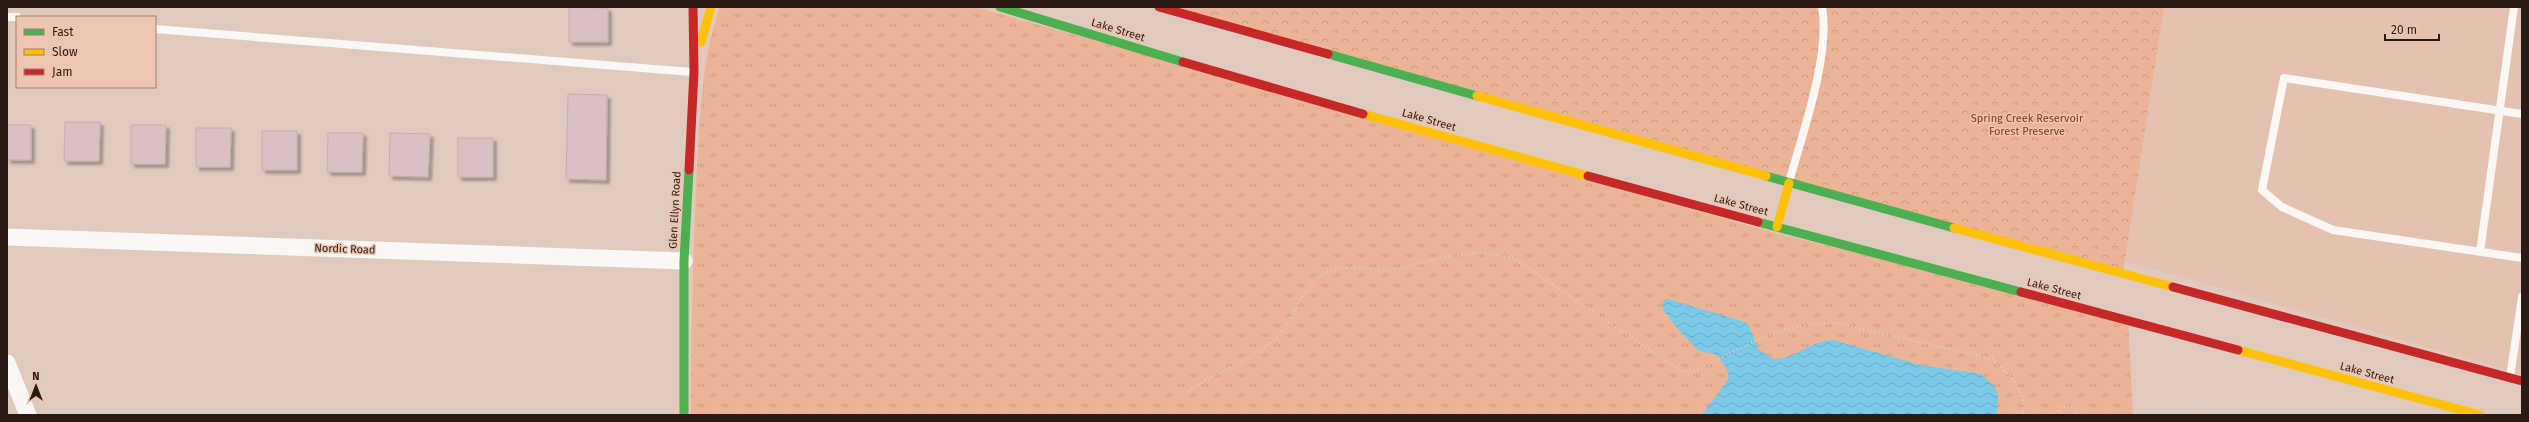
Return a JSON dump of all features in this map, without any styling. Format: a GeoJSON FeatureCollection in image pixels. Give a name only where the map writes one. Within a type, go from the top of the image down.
{"type":"FeatureCollection","features":[{"type":"Feature","properties":{"kind":"main road","name":"Glen Ellyn Road"},"geometry":{"type":"LineString","coordinates":[[684,415],[684,261],[694,72],[693,7]]}},
{"type":"Feature","properties":{"kind":"main road"},"geometry":{"type":"LineString","coordinates":[[694,72],[704,25],[711,7]]}},
{"type":"Feature","properties":{"kind":"main road","name":"Lake Street"},"geometry":{"type":"LineString","coordinates":[[1000,7],[1305,98],[1777,227],[2480,415]]}},
{"type":"Feature","properties":{"kind":"main road"},"geometry":{"type":"LineString","coordinates":[[1159,7],[1789,183],[2522,381]]}},
{"type":"Feature","properties":{"kind":"main road"},"geometry":{"type":"LineString","coordinates":[[1777,227],[1789,183]]}},
{"type":"Feature","properties":{"kind":"street","name":"Nordic Road"},"geometry":{"type":"LineString","coordinates":[[7,237],[684,261]]}},
{"type":"Feature","properties":{"kind":"street"},"geometry":{"type":"LineString","coordinates":[[7,363],[28,415]]}},
{"type":"Feature","properties":{"kind":"lane"},"geometry":{"type":"LineString","coordinates":[[1789,183],[1815,81],[1823,35],[1822,7]]}},
{"type":"Feature","properties":{"kind":"lane"},"geometry":{"type":"LineString","coordinates":[[2480,252],[2514,7]]}},
{"type":"Feature","properties":{"kind":"lane"},"geometry":{"type":"LineString","coordinates":[[156,28],[694,72]]}},
{"type":"Feature","properties":{"kind":"lane"},"geometry":{"type":"LineString","coordinates":[[2522,114],[2284,78],[2262,190],[2282,207],[2333,230],[2522,258]]}},
{"type":"Feature","properties":{"kind":"lane"},"geometry":{"type":"LineString","coordinates":[[2510,377],[2522,297]]}},
{"type":"Feature","properties":{"kind":"path"},"geometry":{"type":"LineString","coordinates":[[1874,13],[1878,7]]}},
{"type":"Feature","properties":{"kind":"path"},"geometry":{"type":"LineString","coordinates":[[1188,392],[1210,376],[1231,368],[1258,351],[1278,335],[1312,285],[1323,274],[1333,268],[1391,270],[1459,255],[1490,252],[1513,258],[1681,371],[1694,371],[1766,335],[1792,326],[1813,323],[1837,323],[1925,345],[1981,355],[1992,360],[2006,371],[2021,390],[2024,409],[2022,415]]}},
{"type":"Feature","properties":{"kind":"path"},"geometry":{"type":"LineString","coordinates":[[2203,400],[2212,415]]}},
{"type":"Feature","properties":{"kind":"path"},"geometry":{"type":"LineString","coordinates":[[2056,415],[2060,408],[2069,405],[2075,409],[2076,415]]}},
{"type":"Feature","properties":{"kind":"shaded area"},"geometry":{"type":"Polygon","coordinates":[[[2164,7],[2522,7],[2522,374],[2125,261],[2164,7]]]}},
{"type":"Feature","properties":{"kind":"green space"},"geometry":{"type":"Polygon","coordinates":[[[720,7],[976,7],[1776,233],[2128,320],[2133,415],[691,415],[693,259],[701,105],[705,66],[720,7]]]}},
{"type":"Feature","properties":{"kind":"green space","name":"Spring Creek Reservoir Forest Preserve"},"geometry":{"type":"Polygon","coordinates":[[[1166,7],[2164,7],[2123,273],[1166,7]]]}},
{"type":"Feature","properties":{"kind":"water"},"geometry":{"type":"Polygon","coordinates":[[[1667,299],[1742,321],[1749,325],[1758,349],[1773,359],[1789,356],[1816,343],[1833,340],[1920,365],[1981,374],[1994,386],[1998,395],[1997,415],[1702,415],[1729,378],[1726,368],[1719,357],[1715,354],[1699,351],[1677,328],[1663,310],[1663,301],[1667,299]]]}},
{"type":"Feature","properties":{"kind":"building"},"geometry":{"type":"Polygon","coordinates":[[[569,7],[608,8],[608,42],[569,42],[569,7]]]}},
{"type":"Feature","properties":{"kind":"building"},"geometry":{"type":"Polygon","coordinates":[[[568,94],[607,95],[606,180],[566,179],[568,94]]]}},
{"type":"Feature","properties":{"kind":"building"},"geometry":{"type":"Polygon","coordinates":[[[65,122],[100,122],[99,161],[64,161],[65,122]]]}},
{"type":"Feature","properties":{"kind":"building"},"geometry":{"type":"Polygon","coordinates":[[[7,125],[31,125],[31,160],[7,160],[7,125]]]}},
{"type":"Feature","properties":{"kind":"building"},"geometry":{"type":"Polygon","coordinates":[[[131,125],[166,125],[165,164],[131,164],[131,125]]]}},
{"type":"Feature","properties":{"kind":"building"},"geometry":{"type":"Polygon","coordinates":[[[196,128],[231,128],[230,167],[196,167],[196,128]]]}},
{"type":"Feature","properties":{"kind":"building"},"geometry":{"type":"Polygon","coordinates":[[[262,131],[297,131],[297,170],[262,170],[262,131]]]}},
{"type":"Feature","properties":{"kind":"building"},"geometry":{"type":"Polygon","coordinates":[[[328,133],[363,133],[362,172],[327,172],[328,133]]]}},
{"type":"Feature","properties":{"kind":"building"},"geometry":{"type":"Polygon","coordinates":[[[390,133],[430,134],[428,177],[389,176],[390,133]]]}},
{"type":"Feature","properties":{"kind":"building"},"geometry":{"type":"Polygon","coordinates":[[[458,138],[493,138],[493,177],[458,177],[458,138]]]}},
{"type":"Feature","properties":{"kind":"traffic: fast"},"geometry":{"type":"LineString","coordinates":[[1000,7],[1183,62]]}},
{"type":"Feature","properties":{"kind":"traffic: fast"},"geometry":{"type":"LineString","coordinates":[[1328,54],[1477,96]]}},
{"type":"Feature","properties":{"kind":"traffic: fast"},"geometry":{"type":"LineString","coordinates":[[684,415],[684,261],[689,170]]}},
{"type":"Feature","properties":{"kind":"traffic: fast"},"geometry":{"type":"LineString","coordinates":[[1766,176],[1954,228]]}},
{"type":"Feature","properties":{"kind":"traffic: fast"},"geometry":{"type":"LineString","coordinates":[[1758,222],[2021,292]]}},
{"type":"Feature","properties":{"kind":"traffic: slow"},"geometry":{"type":"LineString","coordinates":[[701,42],[711,7]]}},
{"type":"Feature","properties":{"kind":"traffic: slow"},"geometry":{"type":"LineString","coordinates":[[1477,96],[1766,176]]}},
{"type":"Feature","properties":{"kind":"traffic: slow"},"geometry":{"type":"LineString","coordinates":[[1363,114],[1588,176]]}},
{"type":"Feature","properties":{"kind":"traffic: slow"},"geometry":{"type":"LineString","coordinates":[[1777,227],[1789,183]]}},
{"type":"Feature","properties":{"kind":"traffic: slow"},"geometry":{"type":"LineString","coordinates":[[1954,228],[2173,287]]}},
{"type":"Feature","properties":{"kind":"traffic: slow"},"geometry":{"type":"LineString","coordinates":[[2238,350],[2480,415]]}},
{"type":"Feature","properties":{"kind":"traffic: jam"},"geometry":{"type":"LineString","coordinates":[[689,170],[694,72],[693,7]]}},
{"type":"Feature","properties":{"kind":"traffic: jam"},"geometry":{"type":"LineString","coordinates":[[1159,7],[1328,54]]}},
{"type":"Feature","properties":{"kind":"traffic: jam"},"geometry":{"type":"LineString","coordinates":[[1183,62],[1363,114]]}},
{"type":"Feature","properties":{"kind":"traffic: jam"},"geometry":{"type":"LineString","coordinates":[[1588,176],[1758,222]]}},
{"type":"Feature","properties":{"kind":"traffic: jam"},"geometry":{"type":"LineString","coordinates":[[2173,287],[2522,381]]}},
{"type":"Feature","properties":{"kind":"traffic: jam"},"geometry":{"type":"LineString","coordinates":[[2021,292],[2238,350]]}}]}
